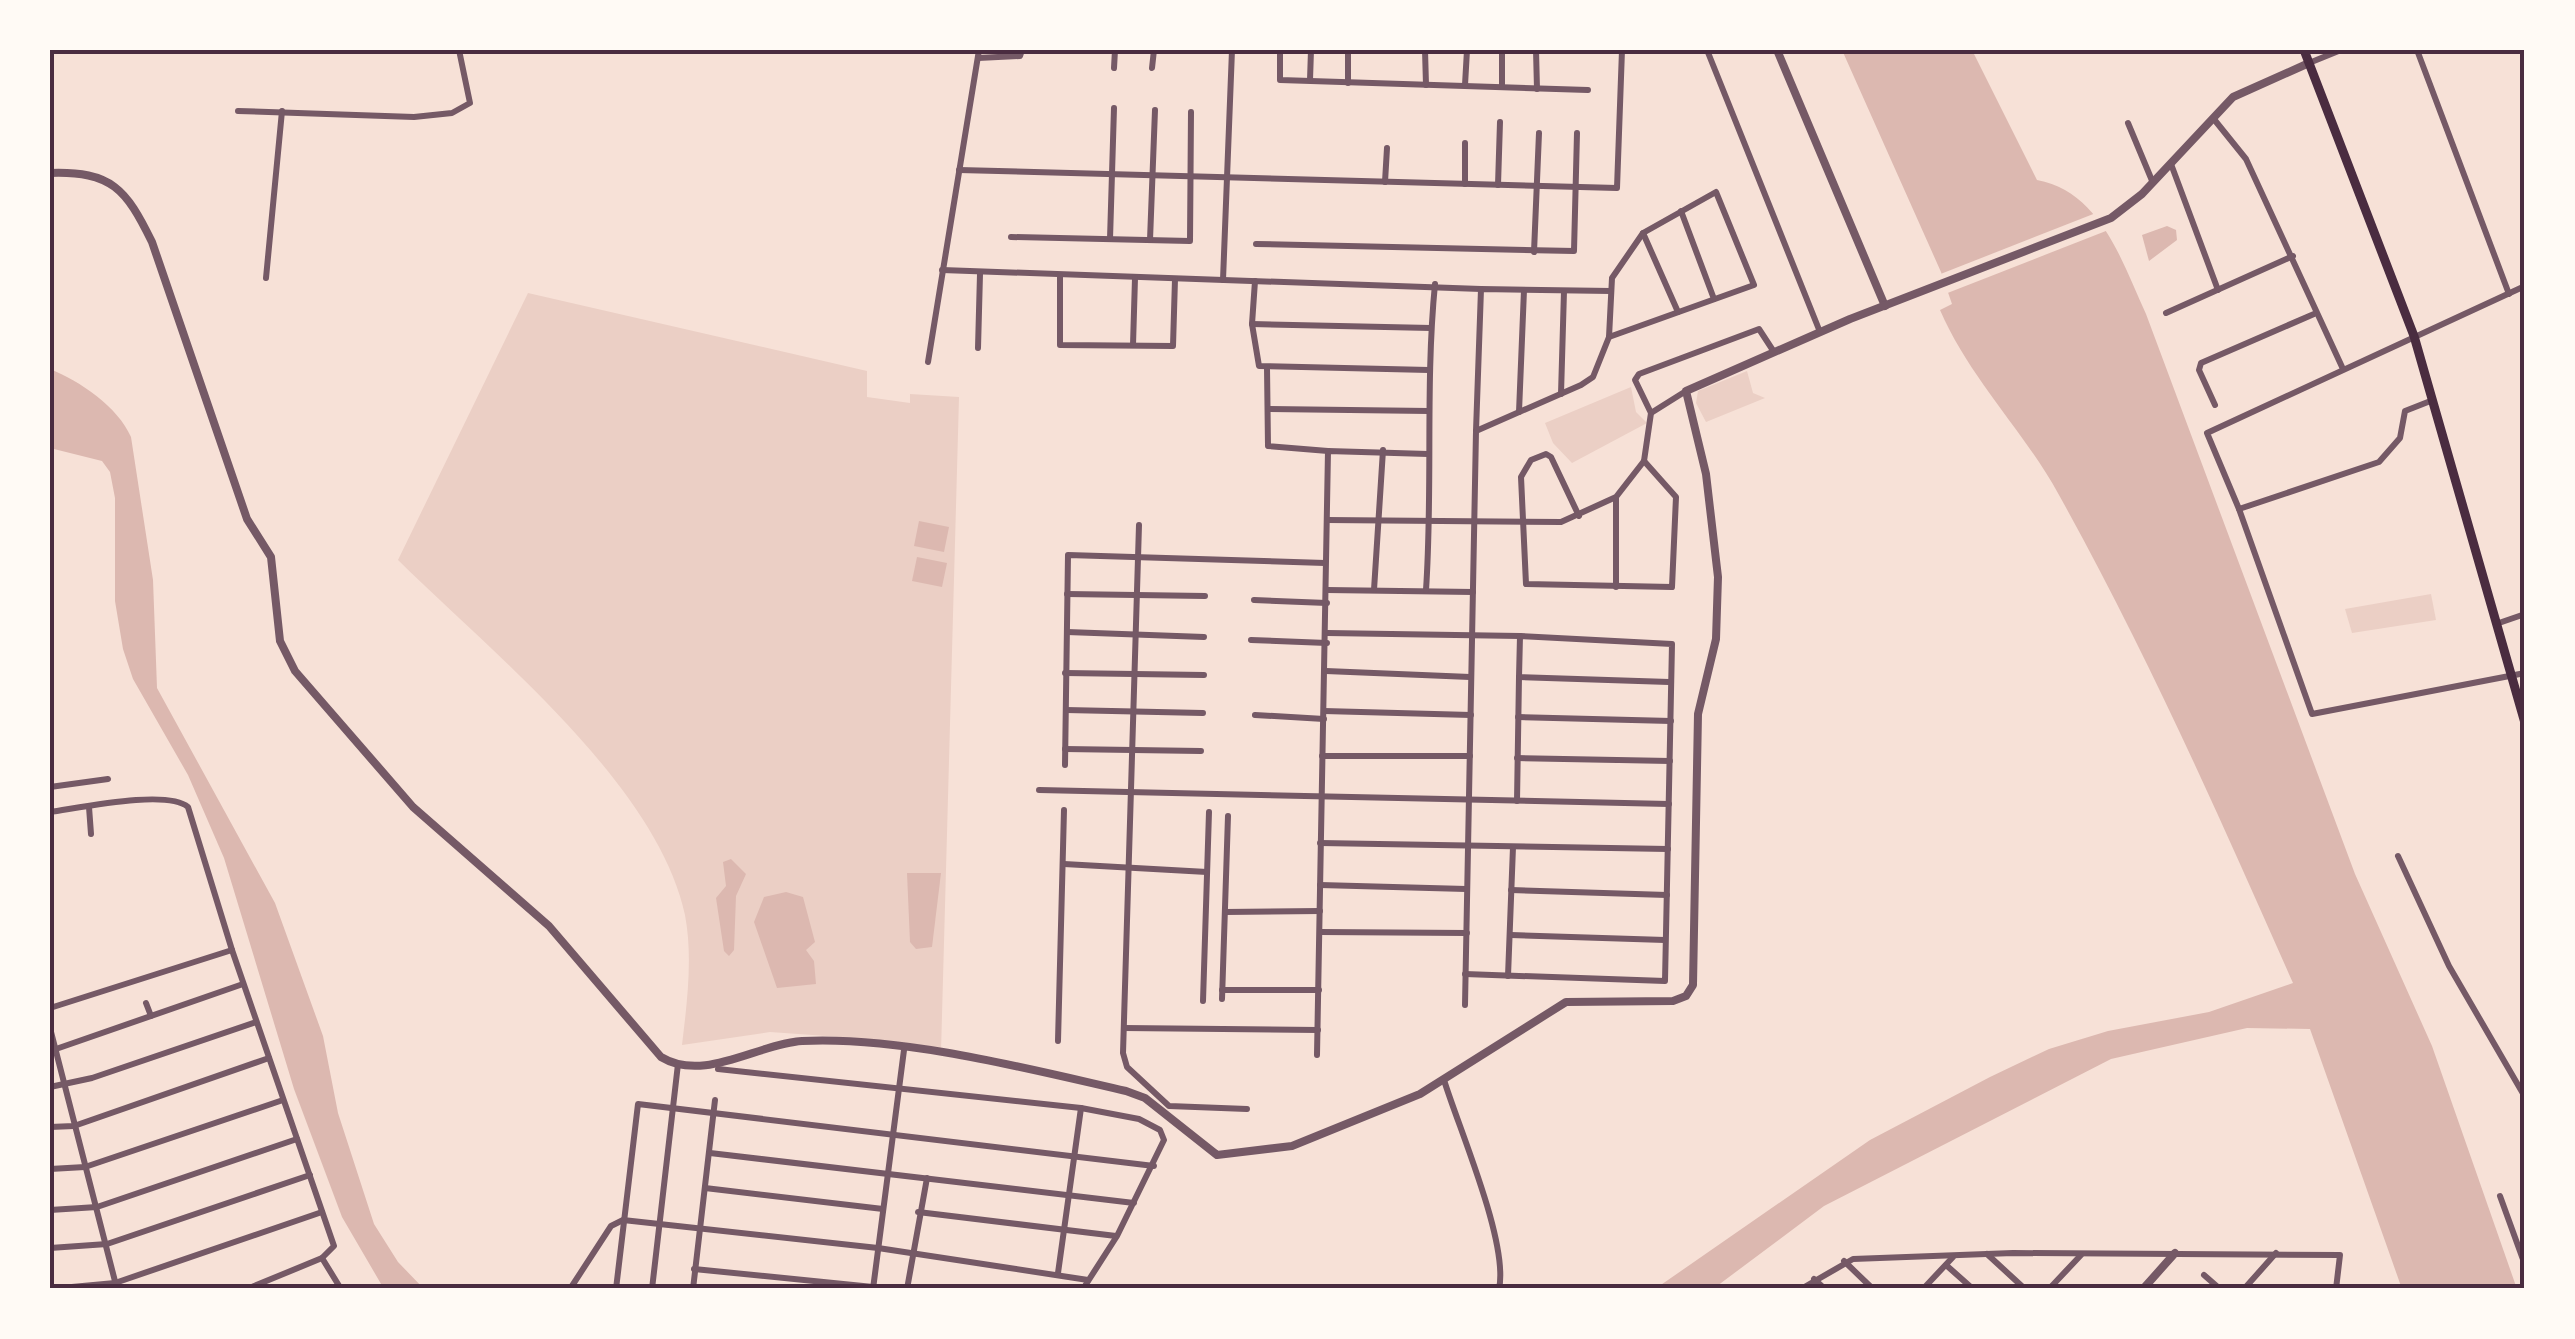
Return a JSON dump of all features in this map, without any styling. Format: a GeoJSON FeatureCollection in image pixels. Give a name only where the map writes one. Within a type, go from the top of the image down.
{"type":"FeatureCollection","features":[{"type":"Feature","properties":{"kind":"main road"},"geometry":{"type":"LineString","coordinates":[[2304,50],[2414,336],[2525,723]]}},
{"type":"Feature","properties":{"kind":"street"},"geometry":{"type":"LineString","coordinates":[[238,111],[414,116],[452,113],[470,103],[459,50]]}},
{"type":"Feature","properties":{"kind":"street"},"geometry":{"type":"LineString","coordinates":[[928,362],[978,54],[1020,56],[1022,50]]}},
{"type":"Feature","properties":{"kind":"street"},"geometry":{"type":"LineString","coordinates":[[1114,68],[1115,50]]}},
{"type":"Feature","properties":{"kind":"street"},"geometry":{"type":"LineString","coordinates":[[1152,68],[1154,50]]}},
{"type":"Feature","properties":{"kind":"street"},"geometry":{"type":"LineString","coordinates":[[1223,280],[1232,50]]}},
{"type":"Feature","properties":{"kind":"street"},"geometry":{"type":"LineString","coordinates":[[1280,50],[1280,80],[1588,90]]}},
{"type":"Feature","properties":{"kind":"street"},"geometry":{"type":"LineString","coordinates":[[1310,80],[1311,50]]}},
{"type":"Feature","properties":{"kind":"street"},"geometry":{"type":"LineString","coordinates":[[1348,50],[1348,83]]}},
{"type":"Feature","properties":{"kind":"street"},"geometry":{"type":"LineString","coordinates":[[1425,50],[1426,85]]}},
{"type":"Feature","properties":{"kind":"street"},"geometry":{"type":"LineString","coordinates":[[1465,85],[1466,50]]}},
{"type":"Feature","properties":{"kind":"street"},"geometry":{"type":"LineString","coordinates":[[1502,50],[1502,86]]}},
{"type":"Feature","properties":{"kind":"street"},"geometry":{"type":"LineString","coordinates":[[1536,50],[1536,89]]}},
{"type":"Feature","properties":{"kind":"street"},"geometry":{"type":"LineString","coordinates":[[959,170],[1617,188],[1622,50]]}},
{"type":"Feature","properties":{"kind":"street"},"geometry":{"type":"LineString","coordinates":[[1707,50],[1820,332]]}},
{"type":"Feature","properties":{"kind":"street"},"geometry":{"type":"LineString","coordinates":[[1777,50],[1884,306]]}},
{"type":"Feature","properties":{"kind":"street"},"geometry":{"type":"LineString","coordinates":[[1651,413],[1686,391],[1820,332],[2112,218],[2153,183],[2243,90],[2341,50]]}},
{"type":"Feature","properties":{"kind":"street"},"geometry":{"type":"LineString","coordinates":[[2417,50],[2509,294]]}},
{"type":"Feature","properties":{"kind":"street"},"geometry":{"type":"LineString","coordinates":[[1110,239],[1114,108]]}},
{"type":"Feature","properties":{"kind":"street"},"geometry":{"type":"LineString","coordinates":[[1150,240],[1155,110]]}},
{"type":"Feature","properties":{"kind":"street"},"geometry":{"type":"LineString","coordinates":[[266,278],[282,111]]}},
{"type":"Feature","properties":{"kind":"street"},"geometry":{"type":"LineString","coordinates":[[1011,238],[1190,241],[1187,176],[1191,112]]}},
{"type":"Feature","properties":{"kind":"street"},"geometry":{"type":"LineString","coordinates":[[2213,118],[2246,159],[2293,256],[2314,314],[2343,368]]}},
{"type":"Feature","properties":{"kind":"street"},"geometry":{"type":"LineString","coordinates":[[1498,185],[1500,122]]}},
{"type":"Feature","properties":{"kind":"street"},"geometry":{"type":"LineString","coordinates":[[2128,123],[2153,183]]}},
{"type":"Feature","properties":{"kind":"street"},"geometry":{"type":"LineString","coordinates":[[1534,252],[1539,133]]}},
{"type":"Feature","properties":{"kind":"street"},"geometry":{"type":"LineString","coordinates":[[1256,244],[1574,251],[1577,133]]}},
{"type":"Feature","properties":{"kind":"street"},"geometry":{"type":"LineString","coordinates":[[1465,143],[1465,184]]}},
{"type":"Feature","properties":{"kind":"street"},"geometry":{"type":"LineString","coordinates":[[1385,182],[1387,148]]}},
{"type":"Feature","properties":{"kind":"street"},"geometry":{"type":"LineString","coordinates":[[2171,164],[2218,290]]}},
{"type":"Feature","properties":{"kind":"street"},"geometry":{"type":"LineString","coordinates":[[50,172],[76,172],[116,184],[144,225],[248,519],[271,557],[280,641],[295,671],[413,807],[549,926],[662,1056],[678,1064],[718,1063],[772,1045],[852,1041],[974,1058],[1145,1098],[1216,1155],[1292,1146],[1444,1080],[1566,1002],[1673,1001],[1686,996],[1693,985],[1698,714],[1716,639],[1718,577],[1706,474],[1686,391]]}},
{"type":"Feature","properties":{"kind":"street"},"geometry":{"type":"LineString","coordinates":[[1476,431],[1593,377],[1609,337],[1612,278],[1644,234],[1716,192],[1754,285],[1609,337]]}},
{"type":"Feature","properties":{"kind":"street"},"geometry":{"type":"LineString","coordinates":[[1680,211],[1714,299]]}},
{"type":"Feature","properties":{"kind":"street"},"geometry":{"type":"LineString","coordinates":[[1644,234],[1678,312]]}},
{"type":"Feature","properties":{"kind":"street"},"geometry":{"type":"LineString","coordinates":[[2166,314],[2293,256]]}},
{"type":"Feature","properties":{"kind":"street"},"geometry":{"type":"LineString","coordinates":[[942,270],[1611,292]]}},
{"type":"Feature","properties":{"kind":"street"},"geometry":{"type":"LineString","coordinates":[[978,348],[980,274]]}},
{"type":"Feature","properties":{"kind":"street"},"geometry":{"type":"LineString","coordinates":[[1060,276],[1059,344],[1174,346],[1175,279]]}},
{"type":"Feature","properties":{"kind":"street"},"geometry":{"type":"LineString","coordinates":[[1133,345],[1135,278]]}},
{"type":"Feature","properties":{"kind":"street"},"geometry":{"type":"LineString","coordinates":[[1255,281],[1255,361],[1268,368],[1429,370]]}},
{"type":"Feature","properties":{"kind":"street"},"geometry":{"type":"LineString","coordinates":[[1426,590],[1431,521],[1429,370],[1435,284]]}},
{"type":"Feature","properties":{"kind":"street"},"geometry":{"type":"LineString","coordinates":[[2525,286],[2207,434],[2239,509],[2312,714],[2525,673]]}},
{"type":"Feature","properties":{"kind":"street"},"geometry":{"type":"LineString","coordinates":[[1465,1005],[1481,289]]}},
{"type":"Feature","properties":{"kind":"street"},"geometry":{"type":"LineString","coordinates":[[1518,412],[1524,290]]}},
{"type":"Feature","properties":{"kind":"street"},"geometry":{"type":"LineString","coordinates":[[1561,394],[1564,290]]}},
{"type":"Feature","properties":{"kind":"street"},"geometry":{"type":"LineString","coordinates":[[2215,405],[2199,370],[2201,363],[2314,314]]}},
{"type":"Feature","properties":{"kind":"street"},"geometry":{"type":"LineString","coordinates":[[1252,324],[1431,328]]}},
{"type":"Feature","properties":{"kind":"street"},"geometry":{"type":"LineString","coordinates":[[1326,520],[1525,524],[1562,522],[1580,516],[1616,497],[1644,461],[1651,413],[1635,380],[1640,374],[1760,329],[1774,352]]}},
{"type":"Feature","properties":{"kind":"street"},"geometry":{"type":"LineString","coordinates":[[1268,368],[1270,448],[1428,454]]}},
{"type":"Feature","properties":{"kind":"street"},"geometry":{"type":"LineString","coordinates":[[2239,509],[2380,462],[2400,438],[2405,410],[2434,399]]}},
{"type":"Feature","properties":{"kind":"street"},"geometry":{"type":"LineString","coordinates":[[1268,409],[1429,411]]}},
{"type":"Feature","properties":{"kind":"street"},"geometry":{"type":"LineString","coordinates":[[1316,1055],[1328,450]]}},
{"type":"Feature","properties":{"kind":"street"},"geometry":{"type":"LineString","coordinates":[[1374,590],[1383,450]]}},
{"type":"Feature","properties":{"kind":"street"},"geometry":{"type":"LineString","coordinates":[[1580,516],[1556,464],[1546,454],[1531,460],[1522,470],[1526,584],[1668,590],[1674,583],[1676,497],[1644,461]]}},
{"type":"Feature","properties":{"kind":"street"},"geometry":{"type":"LineString","coordinates":[[1616,497],[1616,587]]}},
{"type":"Feature","properties":{"kind":"street"},"geometry":{"type":"LineString","coordinates":[[1139,526],[1131,713],[1132,870],[1124,1028],[1127,1067],[1169,1106],[1247,1109]]}},
{"type":"Feature","properties":{"kind":"street"},"geometry":{"type":"LineString","coordinates":[[1065,765],[1068,555],[1326,563]]}},
{"type":"Feature","properties":{"kind":"street"},"geometry":{"type":"LineString","coordinates":[[1327,590],[1474,592]]}},
{"type":"Feature","properties":{"kind":"street"},"geometry":{"type":"LineString","coordinates":[[1067,594],[1205,596]]}},
{"type":"Feature","properties":{"kind":"street"},"geometry":{"type":"LineString","coordinates":[[1254,600],[1327,602]]}},
{"type":"Feature","properties":{"kind":"street"},"geometry":{"type":"LineString","coordinates":[[2495,624],[2525,614]]}},
{"type":"Feature","properties":{"kind":"street"},"geometry":{"type":"LineString","coordinates":[[1067,632],[1204,637]]}},
{"type":"Feature","properties":{"kind":"street"},"geometry":{"type":"LineString","coordinates":[[1327,632],[1472,633],[1670,642],[1664,982],[1465,974]]}},
{"type":"Feature","properties":{"kind":"street"},"geometry":{"type":"LineString","coordinates":[[1516,801],[1520,636]]}},
{"type":"Feature","properties":{"kind":"street"},"geometry":{"type":"LineString","coordinates":[[1251,640],[1327,643]]}},
{"type":"Feature","properties":{"kind":"street"},"geometry":{"type":"LineString","coordinates":[[1326,671],[1470,677]]}},
{"type":"Feature","properties":{"kind":"street"},"geometry":{"type":"LineString","coordinates":[[1065,674],[1204,676]]}},
{"type":"Feature","properties":{"kind":"street"},"geometry":{"type":"LineString","coordinates":[[1519,677],[1669,682]]}},
{"type":"Feature","properties":{"kind":"street"},"geometry":{"type":"LineString","coordinates":[[1066,710],[1203,713]]}},
{"type":"Feature","properties":{"kind":"street"},"geometry":{"type":"LineString","coordinates":[[1255,716],[1470,715]]}},
{"type":"Feature","properties":{"kind":"street"},"geometry":{"type":"LineString","coordinates":[[1518,717],[1671,721]]}},
{"type":"Feature","properties":{"kind":"street"},"geometry":{"type":"LineString","coordinates":[[1065,748],[1202,751]]}},
{"type":"Feature","properties":{"kind":"street"},"geometry":{"type":"LineString","coordinates":[[1322,756],[1470,756]]}},
{"type":"Feature","properties":{"kind":"street"},"geometry":{"type":"LineString","coordinates":[[1518,758],[1670,761]]}},
{"type":"Feature","properties":{"kind":"street"},"geometry":{"type":"LineString","coordinates":[[50,787],[108,779]]}},
{"type":"Feature","properties":{"kind":"street"},"geometry":{"type":"LineString","coordinates":[[1039,790],[1669,804]]}},
{"type":"Feature","properties":{"kind":"street"},"geometry":{"type":"LineString","coordinates":[[50,812],[150,800],[185,802],[334,1246],[322,1258],[250,1288]]}},
{"type":"Feature","properties":{"kind":"street"},"geometry":{"type":"LineString","coordinates":[[88,807],[91,834]]}},
{"type":"Feature","properties":{"kind":"street"},"geometry":{"type":"LineString","coordinates":[[1058,1041],[1064,810]]}},
{"type":"Feature","properties":{"kind":"street"},"geometry":{"type":"LineString","coordinates":[[1203,1001],[1209,812]]}},
{"type":"Feature","properties":{"kind":"street"},"geometry":{"type":"LineString","coordinates":[[1228,816],[1222,994],[1319,990]]}},
{"type":"Feature","properties":{"kind":"street"},"geometry":{"type":"LineString","coordinates":[[1320,843],[1668,849]]}},
{"type":"Feature","properties":{"kind":"street"},"geometry":{"type":"LineString","coordinates":[[1508,976],[1513,847]]}},
{"type":"Feature","properties":{"kind":"street"},"geometry":{"type":"LineString","coordinates":[[2398,856],[2449,966],[2525,1097]]}},
{"type":"Feature","properties":{"kind":"street"},"geometry":{"type":"LineString","coordinates":[[1064,864],[1207,872]]}},
{"type":"Feature","properties":{"kind":"street"},"geometry":{"type":"LineString","coordinates":[[1320,885],[1466,889]]}},
{"type":"Feature","properties":{"kind":"street"},"geometry":{"type":"LineString","coordinates":[[1512,890],[1667,895]]}},
{"type":"Feature","properties":{"kind":"street"},"geometry":{"type":"LineString","coordinates":[[1225,912],[1320,912]]}},
{"type":"Feature","properties":{"kind":"street"},"geometry":{"type":"LineString","coordinates":[[1320,932],[1467,933]]}},
{"type":"Feature","properties":{"kind":"street"},"geometry":{"type":"LineString","coordinates":[[1510,934],[1666,940]]}},
{"type":"Feature","properties":{"kind":"street"},"geometry":{"type":"LineString","coordinates":[[50,1008],[232,950]]}},
{"type":"Feature","properties":{"kind":"street"},"geometry":{"type":"LineString","coordinates":[[56,1049],[243,984]]}},
{"type":"Feature","properties":{"kind":"street"},"geometry":{"type":"LineString","coordinates":[[146,1003],[151,1016]]}},
{"type":"Feature","properties":{"kind":"street"},"geometry":{"type":"LineString","coordinates":[[50,1087],[64,1086],[256,1022]]}},
{"type":"Feature","properties":{"kind":"street"},"geometry":{"type":"LineString","coordinates":[[50,1028],[116,1286]]}},
{"type":"Feature","properties":{"kind":"street"},"geometry":{"type":"LineString","coordinates":[[1124,1028],[1318,1030]]}},
{"type":"Feature","properties":{"kind":"street"},"geometry":{"type":"LineString","coordinates":[[694,1269],[873,1288],[904,1050]]}},
{"type":"Feature","properties":{"kind":"street"},"geometry":{"type":"LineString","coordinates":[[50,1127],[74,1126],[269,1058]]}},
{"type":"Feature","properties":{"kind":"street"},"geometry":{"type":"LineString","coordinates":[[652,1289],[678,1064]]}},
{"type":"Feature","properties":{"kind":"street"},"geometry":{"type":"LineString","coordinates":[[718,1069],[1081,1108],[1139,1119],[1160,1130],[1164,1140],[1154,1166],[1083,1289]]}},
{"type":"Feature","properties":{"kind":"street"},"geometry":{"type":"LineString","coordinates":[[1444,1080],[1493,1230],[1499,1256],[1498,1289]]}},
{"type":"Feature","properties":{"kind":"street"},"geometry":{"type":"LineString","coordinates":[[50,1169],[85,1166],[283,1100]]}},
{"type":"Feature","properties":{"kind":"street"},"geometry":{"type":"LineString","coordinates":[[693,1289],[715,1100]]}},
{"type":"Feature","properties":{"kind":"street"},"geometry":{"type":"LineString","coordinates":[[616,1289],[638,1104],[1154,1166]]}},
{"type":"Feature","properties":{"kind":"street"},"geometry":{"type":"LineString","coordinates":[[1058,1273],[1081,1108]]}},
{"type":"Feature","properties":{"kind":"street"},"geometry":{"type":"LineString","coordinates":[[50,1210],[97,1206],[297,1140]]}},
{"type":"Feature","properties":{"kind":"street"},"geometry":{"type":"LineString","coordinates":[[710,1153],[1134,1203]]}},
{"type":"Feature","properties":{"kind":"street"},"geometry":{"type":"LineString","coordinates":[[50,1248],[106,1244],[310,1175]]}},
{"type":"Feature","properties":{"kind":"street"},"geometry":{"type":"LineString","coordinates":[[906,1289],[926,1178]]}},
{"type":"Feature","properties":{"kind":"street"},"geometry":{"type":"LineString","coordinates":[[705,1188],[883,1209]]}},
{"type":"Feature","properties":{"kind":"street"},"geometry":{"type":"LineString","coordinates":[[2500,1196],[2525,1264]]}},
{"type":"Feature","properties":{"kind":"street"},"geometry":{"type":"LineString","coordinates":[[50,1288],[116,1286],[322,1212]]}},
{"type":"Feature","properties":{"kind":"street"},"geometry":{"type":"LineString","coordinates":[[918,1212],[1116,1236]]}},
{"type":"Feature","properties":{"kind":"street"},"geometry":{"type":"LineString","coordinates":[[570,1289],[611,1226],[623,1220],[878,1248],[1088,1280]]}},
{"type":"Feature","properties":{"kind":"street"},"geometry":{"type":"LineString","coordinates":[[2143,1289],[2175,1253]]}},
{"type":"Feature","properties":{"kind":"street"},"geometry":{"type":"LineString","coordinates":[[1801,1289],[1844,1261],[1986,1254],[2175,1253],[2340,1255],[2336,1289]]}},
{"type":"Feature","properties":{"kind":"street"},"geometry":{"type":"LineString","coordinates":[[1986,1254],[2025,1289]]}},
{"type":"Feature","properties":{"kind":"street"},"geometry":{"type":"LineString","coordinates":[[2049,1289],[2082,1254]]}},
{"type":"Feature","properties":{"kind":"street"},"geometry":{"type":"LineString","coordinates":[[2244,1289],[2276,1254]]}},
{"type":"Feature","properties":{"kind":"street"},"geometry":{"type":"LineString","coordinates":[[1923,1289],[1954,1256]]}},
{"type":"Feature","properties":{"kind":"street"},"geometry":{"type":"LineString","coordinates":[[322,1258],[341,1289]]}},
{"type":"Feature","properties":{"kind":"street"},"geometry":{"type":"LineString","coordinates":[[1844,1261],[1874,1289]]}},
{"type":"Feature","properties":{"kind":"street"},"geometry":{"type":"LineString","coordinates":[[1946,1264],[1973,1289]]}},
{"type":"Feature","properties":{"kind":"street"},"geometry":{"type":"LineString","coordinates":[[2204,1275],[2220,1289]]}},
{"type":"Feature","properties":{"kind":"street"},"geometry":{"type":"LineString","coordinates":[[1814,1279],[1825,1289]]}},
{"type":"Feature","properties":{"kind":"shaded area"},"geometry":{"type":"Polygon","coordinates":[[[1842,50],[1972,50],[2037,180],[2078,199],[2118,252],[2146,314],[2355,874],[2432,1046],[2517,1289],[2402,1289],[2310,1029],[2247,1028],[2111,1059],[1824,1206],[1713,1289],[1655,1289],[1870,1140],[1990,1077],[2049,1049],[2108,1031],[2209,1012],[2293,983],[2182,736],[2091,555],[2045,472],[1952,335],[1940,310],[1952,304],[1941,272],[1842,50]]]}},
{"type":"Feature","properties":{"kind":"shaded area"},"geometry":{"type":"Polygon","coordinates":[[[2167,226],[2176,230],[2177,240],[2149,261],[2142,235],[2167,226]]]}},
{"type":"Feature","properties":{"kind":"shaded area"},"geometry":{"type":"Polygon","coordinates":[[[528,293],[867,371],[867,397],[910,403],[910,394],[959,397],[941,1052],[855,1038],[770,1032],[682,1045],[689,964],[685,915],[668,866],[641,817],[566,723],[398,560],[528,293]]]}},
{"type":"Feature","properties":{"kind":"shaded area"},"geometry":{"type":"Polygon","coordinates":[[[50,369],[97,396],[117,415],[131,437],[153,580],[157,688],[275,903],[323,1036],[338,1113],[374,1224],[398,1262],[424,1289],[384,1289],[342,1217],[294,1089],[224,858],[188,775],[133,679],[123,649],[115,601],[115,498],[110,472],[102,461],[50,448],[50,369]]]}},
{"type":"Feature","properties":{"kind":"shaded area"},"geometry":{"type":"Polygon","coordinates":[[[1747,371],[1753,393],[1765,398],[1706,422],[1696,403],[1698,391],[1747,371]]]}},
{"type":"Feature","properties":{"kind":"shaded area"},"geometry":{"type":"Polygon","coordinates":[[[1631,387],[1636,412],[1647,423],[1572,463],[1553,443],[1545,423],[1631,387]]]}},
{"type":"Feature","properties":{"kind":"shaded area"},"geometry":{"type":"Polygon","coordinates":[[[919,521],[949,527],[944,552],[914,546],[919,521]]]}},
{"type":"Feature","properties":{"kind":"shaded area"},"geometry":{"type":"Polygon","coordinates":[[[917,557],[947,563],[942,587],[912,581],[917,557]]]}},
{"type":"Feature","properties":{"kind":"shaded area"},"geometry":{"type":"Polygon","coordinates":[[[2431,594],[2436,620],[2352,633],[2345,609],[2431,594]]]}},
{"type":"Feature","properties":{"kind":"shaded area"},"geometry":{"type":"Polygon","coordinates":[[[731,859],[746,874],[736,896],[734,950],[729,956],[724,951],[716,898],[726,886],[723,862],[731,859]]]}},
{"type":"Feature","properties":{"kind":"shaded area"},"geometry":{"type":"Polygon","coordinates":[[[907,873],[941,873],[932,947],[916,949],[910,942],[907,873]]]}},
{"type":"Feature","properties":{"kind":"shaded area"},"geometry":{"type":"Polygon","coordinates":[[[786,892],[803,897],[815,942],[806,950],[814,961],[816,984],[777,988],[754,922],[764,897],[786,892]]]}},
{"type":"Feature","properties":{"kind":"pier"},"geometry":{"type":"Polygon","coordinates":[[[2101,211],[2111,229],[1945,294],[1938,275],[2101,211]]]}}]}
